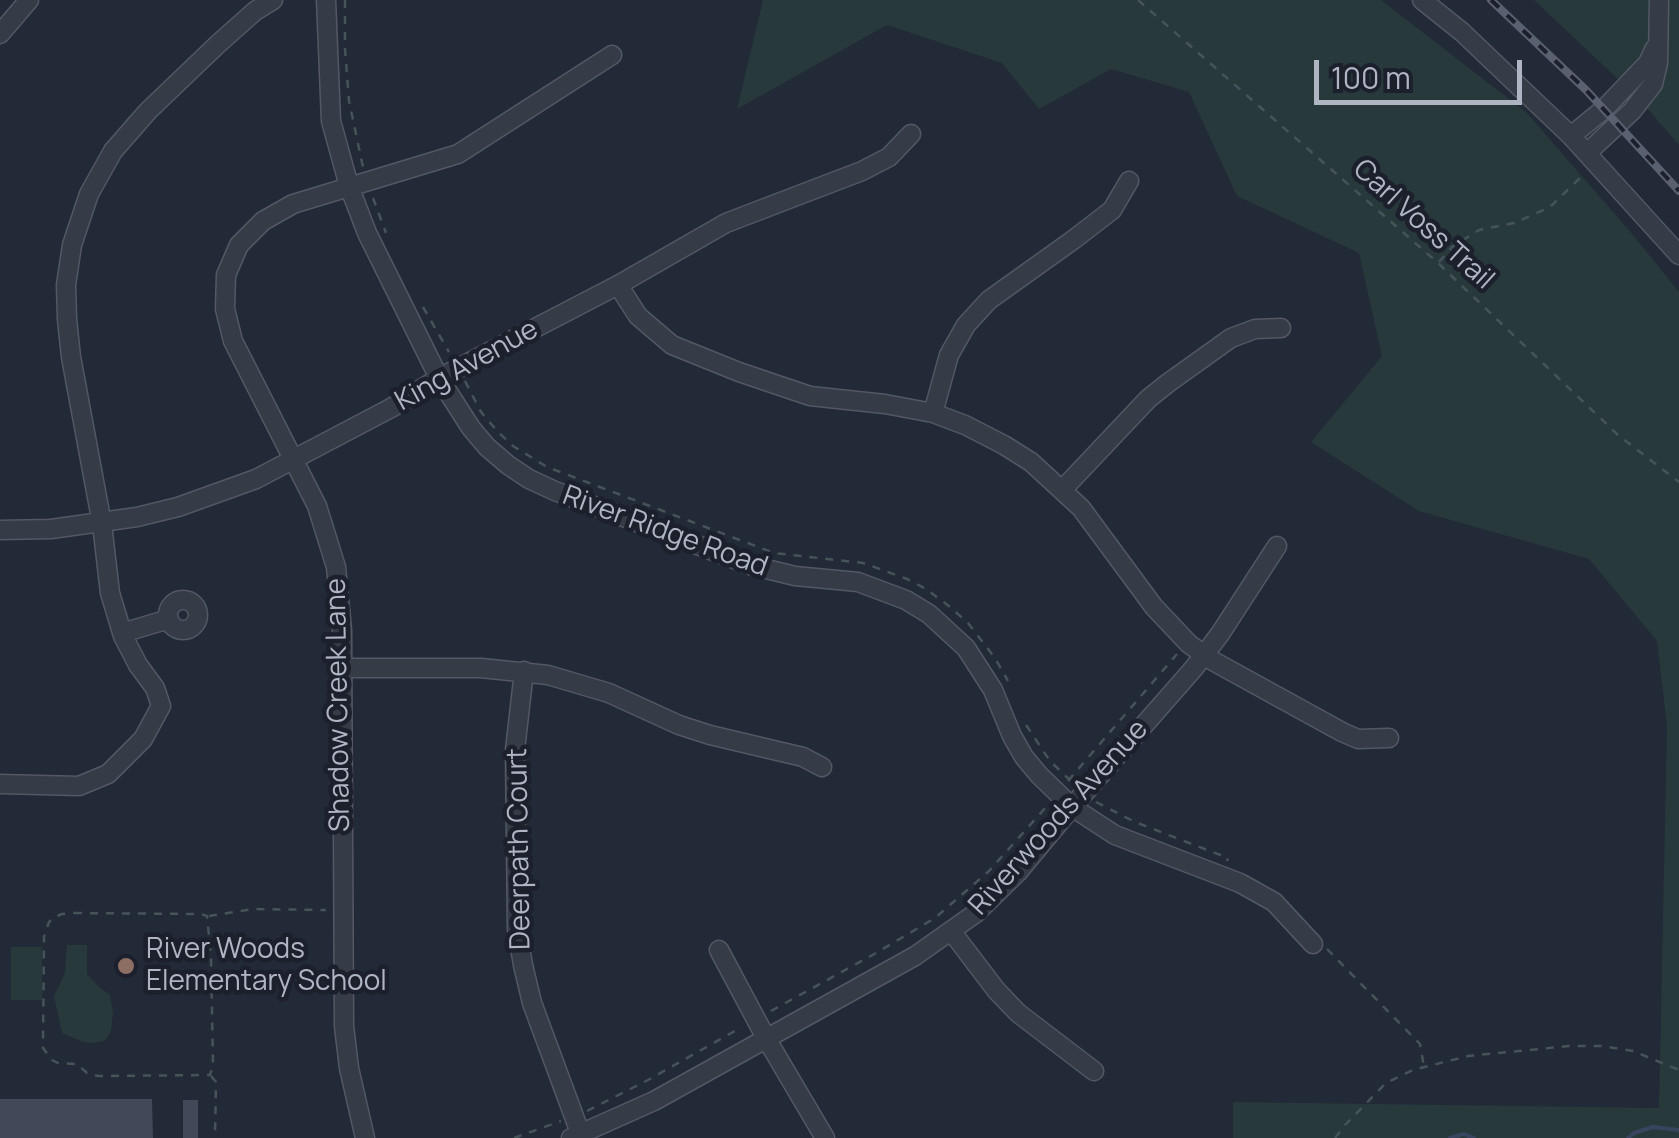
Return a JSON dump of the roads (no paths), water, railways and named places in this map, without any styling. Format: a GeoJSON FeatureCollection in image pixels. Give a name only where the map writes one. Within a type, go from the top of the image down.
{"type":"FeatureCollection","features":[{"type":"Feature","properties":{"kind":"street"},"geometry":{"type":"LineString","coordinates":[[0,34],[29,0]]}},
{"type":"Feature","properties":{"kind":"street"},"geometry":{"type":"LineString","coordinates":[[0,784],[79,786],[108,774],[143,739],[161,706],[155,688],[122,633],[110,593],[102,524],[71,357],[66,286],[72,245],[89,194],[113,150],[218,44],[273,0]]}},
{"type":"Feature","properties":{"kind":"street","name":"River Ridge Road"},"geometry":{"type":"LineString","coordinates":[[326,0],[331,121],[350,186],[367,232],[439,378],[487,447],[530,480],[555,492],[750,566],[795,576],[858,582],[895,595],[929,614],[973,658],[993,690],[1024,758],[1072,807],[1116,835],[1240,883],[1274,902],[1313,944]]}},
{"type":"Feature","properties":{"kind":"street"},"geometry":{"type":"LineString","coordinates":[[1422,0],[1462,32],[1571,136],[1588,161],[1679,256]]}},
{"type":"Feature","properties":{"kind":"street"},"geometry":{"type":"LineString","coordinates":[[1588,161],[1652,84],[1658,63],[1659,0]]}},
{"type":"Feature","properties":{"kind":"street"},"geometry":{"type":"LineString","coordinates":[[1571,136],[1648,64],[1659,38]]}},
{"type":"Feature","properties":{"kind":"street","name":"Shadow Creek Lane"},"geometry":{"type":"LineString","coordinates":[[365,1138],[344,1026],[341,602],[336,567],[316,506],[233,341],[224,309],[226,275],[239,246],[262,221],[293,204],[458,154],[612,55]]}},
{"type":"Feature","properties":{"kind":"street","name":"King Avenue"},"geometry":{"type":"LineString","coordinates":[[0,530],[102,524],[151,514],[218,494],[294,461],[726,223],[862,172],[888,157],[910,134]]}},
{"type":"Feature","properties":{"kind":"street"},"geometry":{"type":"LineString","coordinates":[[933,413],[949,355],[966,325],[989,300],[1112,210],[1129,181]]}},
{"type":"Feature","properties":{"kind":"street"},"geometry":{"type":"LineString","coordinates":[[618,285],[638,316],[672,345],[810,396],[933,413],[1004,445],[1063,489],[1171,627],[1204,655],[1342,732],[1358,738],[1388,738]]}},
{"type":"Feature","properties":{"kind":"street"},"geometry":{"type":"LineString","coordinates":[[1063,489],[1168,383],[1231,338],[1255,329],[1282,328]]}},
{"type":"Feature","properties":{"kind":"street","name":"Riverwoods Avenue"},"geometry":{"type":"LineString","coordinates":[[578,1137],[654,1101],[915,956],[952,932],[1001,891],[1204,655],[1278,546]]}},
{"type":"Feature","properties":{"kind":"street"},"geometry":{"type":"LineString","coordinates":[[122,633],[169,619]]}},
{"type":"Feature","properties":{"kind":"street"},"geometry":{"type":"LineString","coordinates":[[342,668],[524,671],[580,683],[679,725],[803,757],[822,767]]}},
{"type":"Feature","properties":{"kind":"street","name":"Deerpath Court"},"geometry":{"type":"LineString","coordinates":[[524,671],[516,750],[518,929],[532,1003],[578,1137]]}},
{"type":"Feature","properties":{"kind":"street"},"geometry":{"type":"LineString","coordinates":[[952,932],[1018,1012],[1094,1071]]}},
{"type":"Feature","properties":{"kind":"street"},"geometry":{"type":"LineString","coordinates":[[720,950],[825,1138]]}},
{"type":"Feature","properties":{"kind":"waterway"},"geometry":{"type":"LineString","coordinates":[[1628,1138],[1653,1127],[1679,1130]]}},
{"type":"Feature","properties":{"kind":"waterway"},"geometry":{"type":"LineString","coordinates":[[1450,1138],[1464,1134],[1474,1138]]}},
{"type":"Feature","properties":{"kind":"railway"},"geometry":{"type":"LineString","coordinates":[[1491,0],[1586,90],[1679,191]]}},
{"type":"Feature","properties":{"kind":"place","name":"River Woods Elementary School"},"geometry":{"type":"Point","coordinates":[126,966]}}]}
